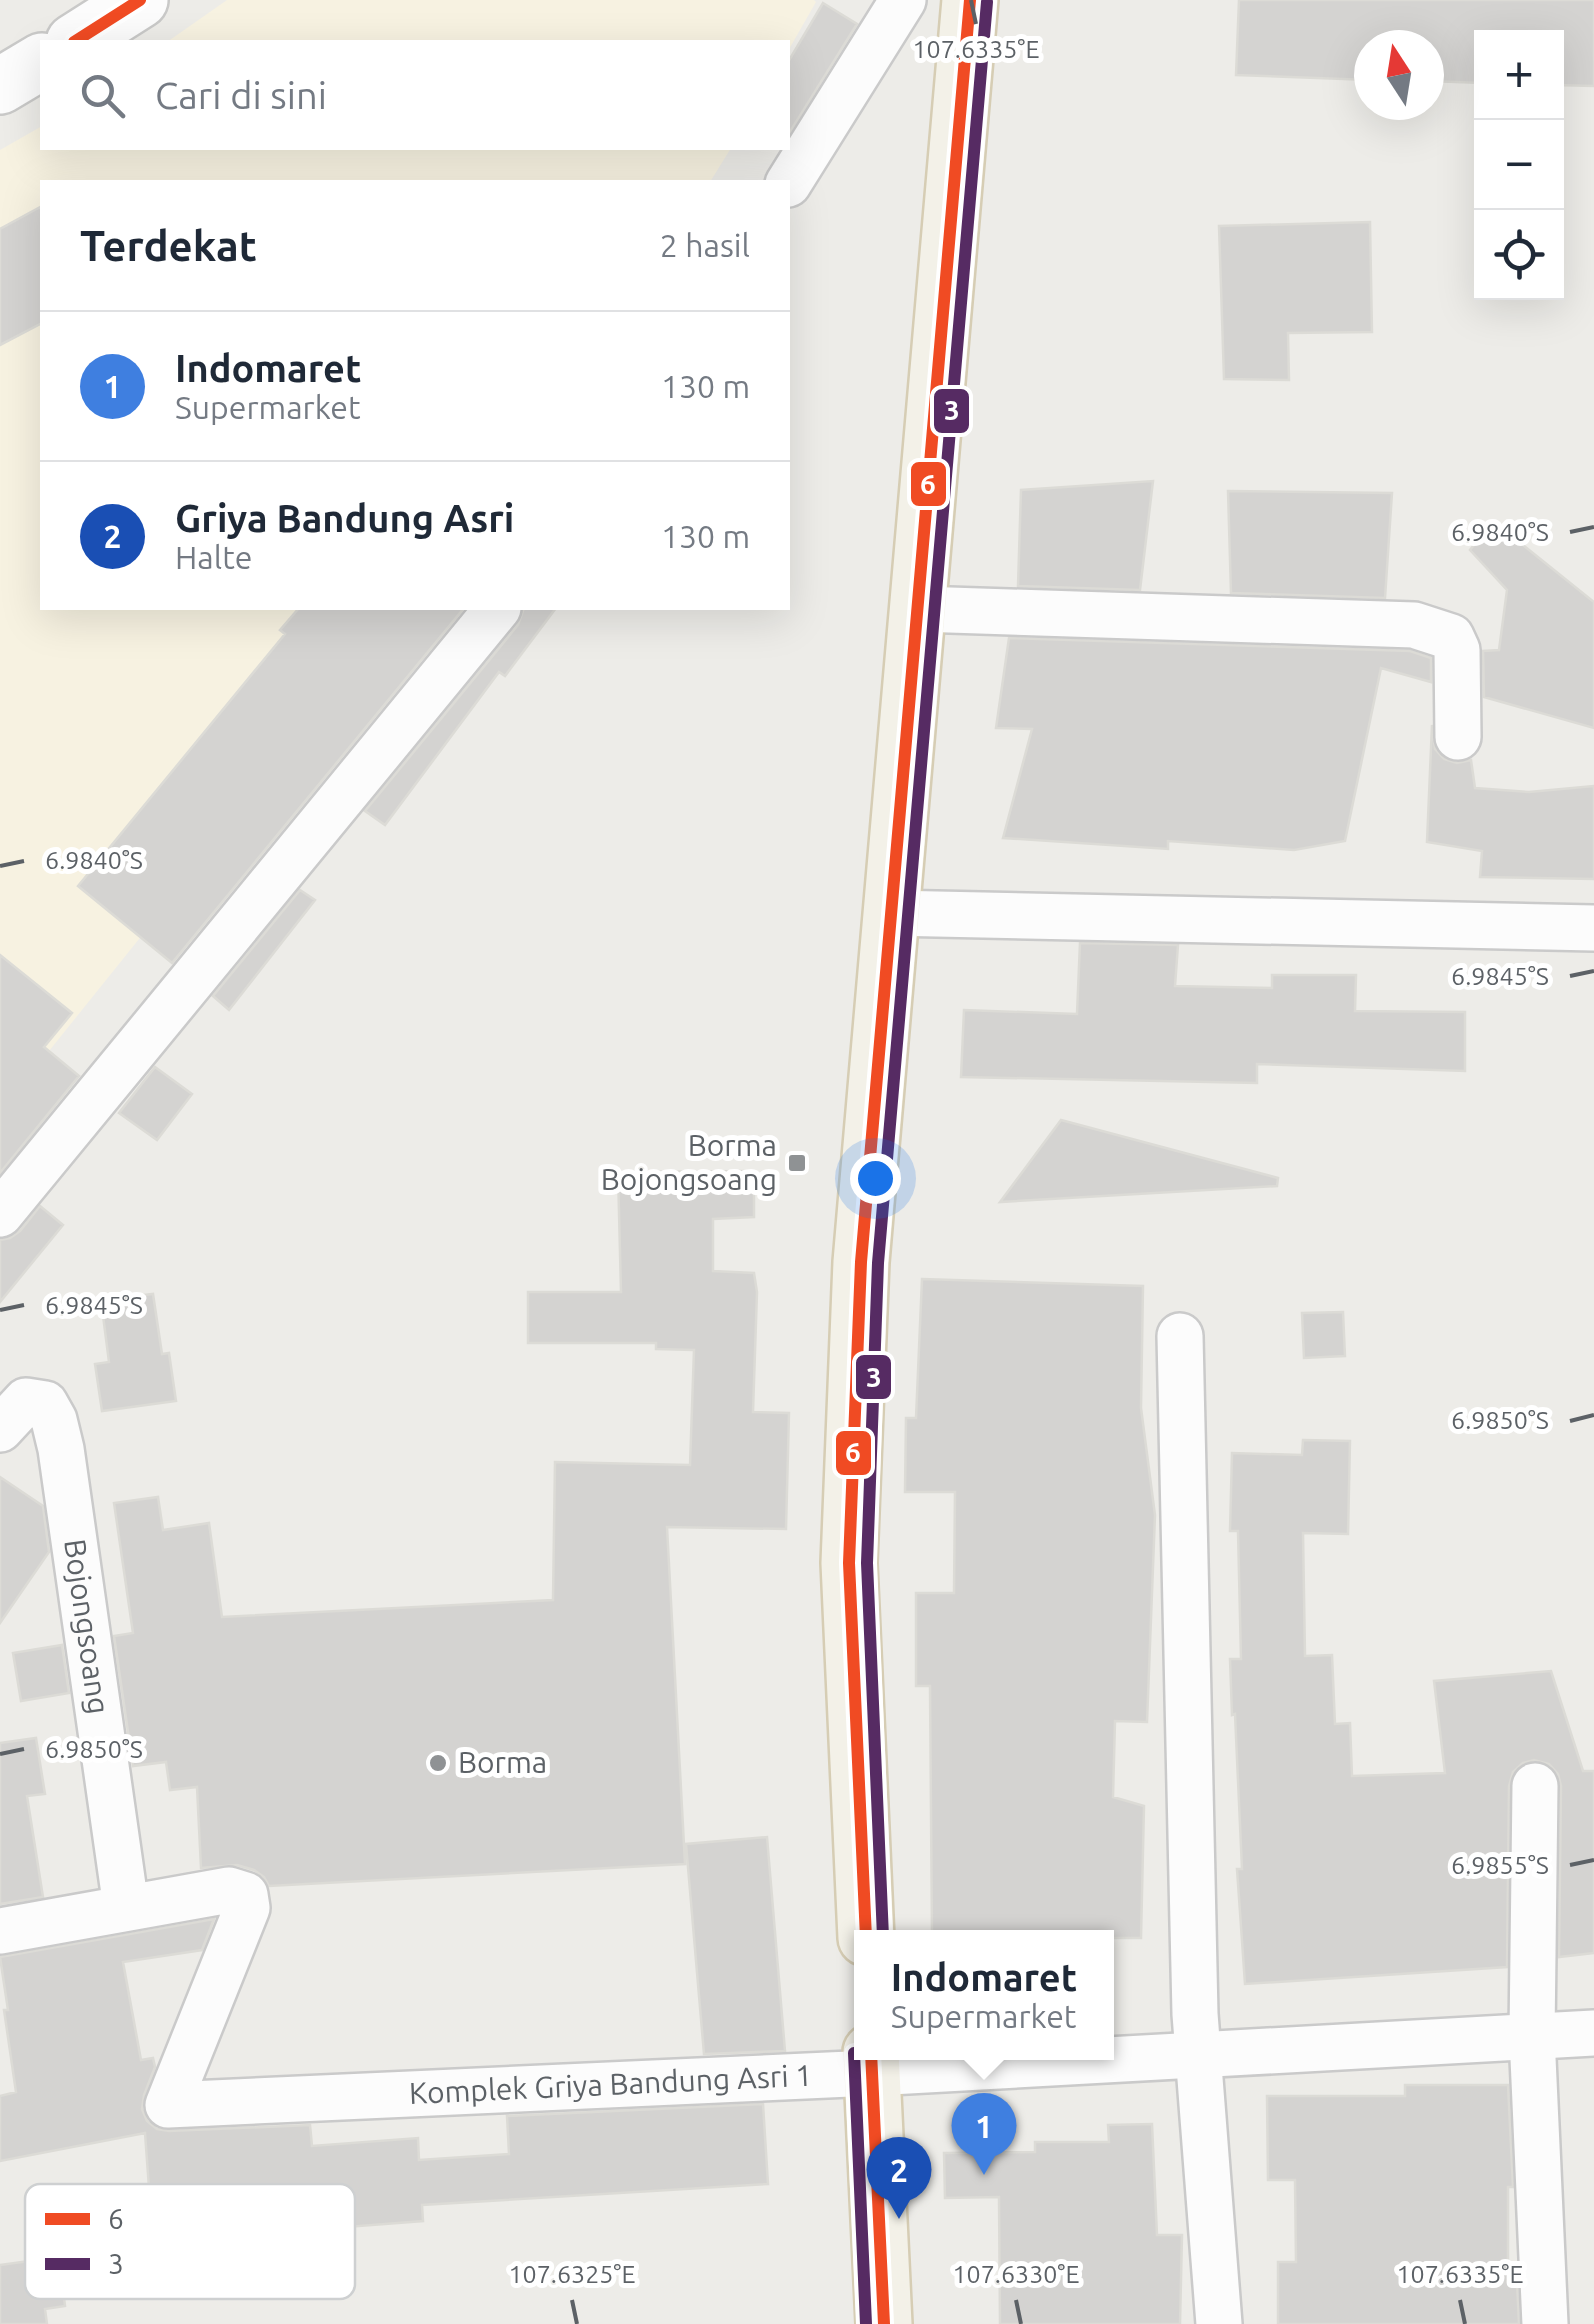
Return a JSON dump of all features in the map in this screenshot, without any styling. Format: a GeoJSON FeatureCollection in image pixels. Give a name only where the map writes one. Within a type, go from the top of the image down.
{"type":"FeatureCollection","features":[{"type":"Feature","properties":{"kind":"main road"},"geometry":{"type":"LineString","coordinates":[[77,40],[140,0]]}},
{"type":"Feature","properties":{"kind":"main road"},"geometry":{"type":"LineString","coordinates":[[866,1930],[849,1563],[861,1262],[970,0]]}},
{"type":"Feature","properties":{"kind":"main road"},"geometry":{"type":"LineString","coordinates":[[0,86],[40,63]]}},
{"type":"Feature","properties":{"kind":"main road"},"geometry":{"type":"LineString","coordinates":[[871,2063],[884,2324]]}},
{"type":"Feature","properties":{"kind":"street"},"geometry":{"type":"LineString","coordinates":[[790,181],[902,0]]}},
{"type":"Feature","properties":{"kind":"street"},"geometry":{"type":"LineString","coordinates":[[0,1214],[496,610]]}},
{"type":"Feature","properties":{"kind":"street"},"geometry":{"type":"LineString","coordinates":[[918,610],[1423,627],[1451,637],[1457,650],[1458,737]]}},
{"type":"Feature","properties":{"kind":"street"},"geometry":{"type":"LineString","coordinates":[[890,913],[1594,928]]}},
{"type":"Feature","properties":{"kind":"street"},"geometry":{"type":"LineString","coordinates":[[1180,1336],[1198,2053],[1219,2324]]}},
{"type":"Feature","properties":{"kind":"street","name":"Bojongsoang"},"geometry":{"type":"LineString","coordinates":[[0,1429],[26,1401],[46,1404],[54,1420],[126,1907]]}},
{"type":"Feature","properties":{"kind":"street"},"geometry":{"type":"LineString","coordinates":[[1535,1786],[1532,2036],[1545,2324]]}},
{"type":"Feature","properties":{"kind":"street","name":"Komplek Griya Bandung Asri 1"},"geometry":{"type":"LineString","coordinates":[[126,1907],[229,1890],[242,1893],[248,1902],[168,2105],[969,2060]]}},
{"type":"Feature","properties":{"kind":"street"},"geometry":{"type":"LineString","coordinates":[[0,1931],[126,1907]]}},
{"type":"Feature","properties":{"kind":"street","name":"Komplek Griya Bandung Asri 1"},"geometry":{"type":"LineString","coordinates":[[1114,2056],[1594,2033]]}},
{"type":"Feature","properties":{"kind":"shaded area"},"geometry":{"type":"Polygon","coordinates":[[[227,0],[816,2],[790,48],[790,40],[170,40],[227,0]]]}},
{"type":"Feature","properties":{"kind":"shaded area"},"geometry":{"type":"Polygon","coordinates":[[[40,127],[40,150],[730,150],[711,180],[40,180],[40,610],[403,610],[0,1112],[0,150],[40,127]]]}},
{"type":"Feature","properties":{"kind":"building"},"geometry":{"type":"Polygon","coordinates":[[[1239,0],[1594,0],[1594,86],[1564,85],[1564,30],[1474,30],[1474,83],[1444,82],[1444,30],[1354,30],[1354,79],[1236,75],[1239,0]]]}},
{"type":"Feature","properties":{"kind":"building"},"geometry":{"type":"Polygon","coordinates":[[[823,3],[857,24],[790,132],[790,59],[823,3]]]}},
{"type":"Feature","properties":{"kind":"building"},"geometry":{"type":"Polygon","coordinates":[[[40,207],[40,324],[0,345],[0,229],[40,207]]]}},
{"type":"Feature","properties":{"kind":"building"},"geometry":{"type":"Polygon","coordinates":[[[1370,222],[1372,332],[1288,333],[1289,380],[1224,379],[1219,226],[1370,222]]]}},
{"type":"Feature","properties":{"kind":"building"},"geometry":{"type":"Polygon","coordinates":[[[1153,481],[1140,590],[1018,586],[1021,490],[1153,481]]]}},
{"type":"Feature","properties":{"kind":"building"},"geometry":{"type":"Polygon","coordinates":[[[1228,491],[1392,493],[1385,598],[1231,593],[1228,491]]]}},
{"type":"Feature","properties":{"kind":"building"},"geometry":{"type":"Polygon","coordinates":[[[1493,521],[1594,602],[1594,728],[1484,697],[1483,651],[1499,650],[1507,590],[1470,550],[1493,521]]]}},
{"type":"Feature","properties":{"kind":"building"},"geometry":{"type":"Polygon","coordinates":[[[297,610],[462,610],[172,963],[78,886],[285,634],[280,630],[297,610]]]}},
{"type":"Feature","properties":{"kind":"building"},"geometry":{"type":"Polygon","coordinates":[[[523,610],[554,610],[505,676],[499,672],[385,825],[365,811],[518,625],[523,610]]]}},
{"type":"Feature","properties":{"kind":"building"},"geometry":{"type":"Polygon","coordinates":[[[1009,638],[1410,651],[1431,658],[1431,682],[1381,668],[1345,841],[1294,850],[1168,841],[1168,849],[1003,838],[1032,729],[996,728],[1009,638]]]}},
{"type":"Feature","properties":{"kind":"building"},"geometry":{"type":"Polygon","coordinates":[[[1432,725],[1435,749],[1444,759],[1457,763],[1471,760],[1475,788],[1529,792],[1594,786],[1594,879],[1480,877],[1482,851],[1427,842],[1432,725]]]}},
{"type":"Feature","properties":{"kind":"building"},"geometry":{"type":"Polygon","coordinates":[[[300,890],[315,900],[229,1010],[213,996],[300,890]]]}},
{"type":"Feature","properties":{"kind":"building"},"geometry":{"type":"Polygon","coordinates":[[[1080,943],[1178,945],[1175,986],[1272,988],[1272,975],[1356,975],[1355,1011],[1465,1012],[1465,1071],[1257,1064],[1257,1083],[961,1077],[964,1010],[1077,1014],[1080,943]]]}},
{"type":"Feature","properties":{"kind":"building"},"geometry":{"type":"Polygon","coordinates":[[[0,955],[72,1013],[44,1047],[79,1076],[0,1173],[0,955]]]}},
{"type":"Feature","properties":{"kind":"building"},"geometry":{"type":"Polygon","coordinates":[[[155,1067],[192,1094],[157,1140],[119,1113],[155,1067]]]}},
{"type":"Feature","properties":{"kind":"building"},"geometry":{"type":"Polygon","coordinates":[[[1061,1120],[1278,1178],[1277,1186],[1000,1202],[1061,1120]]]}},
{"type":"Feature","properties":{"kind":"building","name":"Borma"},"geometry":{"type":"Polygon","coordinates":[[[754,1171],[754,1217],[713,1219],[713,1271],[754,1273],[757,1292],[753,1412],[789,1413],[786,1529],[667,1527],[685,1864],[269,1886],[254,1870],[237,1865],[201,1868],[197,1787],[170,1790],[166,1762],[133,1766],[114,1636],[133,1633],[114,1503],[158,1497],[163,1530],[209,1523],[222,1617],[553,1600],[555,1462],[690,1465],[694,1350],[656,1349],[656,1343],[528,1343],[528,1292],[621,1292],[618,1172],[754,1171]]]}},
{"type":"Feature","properties":{"kind":"building"},"geometry":{"type":"Polygon","coordinates":[[[40,1206],[63,1225],[0,1302],[0,1240],[20,1231],[40,1206]]]}},
{"type":"Feature","properties":{"kind":"building"},"geometry":{"type":"Polygon","coordinates":[[[922,1279],[1143,1286],[1141,1408],[1155,1515],[1147,1722],[1115,1721],[1113,1797],[1144,1806],[1141,1938],[1114,1938],[1114,1930],[932,1930],[930,1686],[916,1686],[916,1593],[954,1593],[955,1492],[905,1492],[906,1418],[916,1418],[922,1279]]]}},
{"type":"Feature","properties":{"kind":"building"},"geometry":{"type":"Polygon","coordinates":[[[153,1294],[162,1354],[169,1353],[176,1401],[102,1411],[95,1364],[109,1362],[101,1300],[153,1294]]]}},
{"type":"Feature","properties":{"kind":"building"},"geometry":{"type":"Polygon","coordinates":[[[1343,1312],[1345,1356],[1304,1358],[1302,1313],[1343,1312]]]}},
{"type":"Feature","properties":{"kind":"building"},"geometry":{"type":"Polygon","coordinates":[[[1303,1440],[1350,1441],[1348,1534],[1303,1533],[1305,1656],[1332,1655],[1335,1724],[1350,1723],[1352,1776],[1445,1773],[1434,1681],[1551,1671],[1583,1771],[1594,1771],[1594,1953],[1559,1957],[1561,1786],[1558,1774],[1549,1764],[1534,1760],[1513,1772],[1509,1786],[1507,1967],[1245,1984],[1230,1659],[1241,1659],[1238,1531],[1230,1531],[1232,1453],[1302,1455],[1303,1440]]]}},
{"type":"Feature","properties":{"kind":"building"},"geometry":{"type":"Polygon","coordinates":[[[0,1477],[43,1506],[49,1552],[0,1623],[0,1477]]]}},
{"type":"Feature","properties":{"kind":"building"},"geometry":{"type":"Polygon","coordinates":[[[62,1645],[69,1693],[21,1701],[13,1653],[62,1645]]]}},
{"type":"Feature","properties":{"kind":"building"},"geometry":{"type":"Polygon","coordinates":[[[36,1738],[45,1794],[27,1796],[43,1897],[0,1904],[0,1743],[36,1738]]]}},
{"type":"Feature","properties":{"kind":"building"},"geometry":{"type":"Polygon","coordinates":[[[767,1837],[785,2051],[704,2054],[686,1844],[767,1837]]]}},
{"type":"Feature","properties":{"kind":"building"},"geometry":{"type":"Polygon","coordinates":[[[214,1919],[202,1950],[123,1962],[141,2060],[153,2058],[155,2067],[142,2109],[147,2121],[157,2129],[310,2125],[312,2146],[418,2138],[419,2160],[509,2154],[507,2116],[763,2104],[768,2184],[422,2205],[423,2221],[355,2226],[355,2184],[149,2184],[145,2133],[0,2161],[0,2096],[16,2092],[0,1957],[214,1919]]]}},
{"type":"Feature","properties":{"kind":"building"},"geometry":{"type":"Polygon","coordinates":[[[1405,2085],[1508,2085],[1513,2187],[1508,2187],[1508,2281],[1517,2281],[1519,2324],[1278,2324],[1278,2262],[1296,2262],[1295,2180],[1268,2180],[1267,2096],[1405,2096],[1405,2085]]]}},
{"type":"Feature","properties":{"kind":"building"},"geometry":{"type":"Polygon","coordinates":[[[1152,2124],[1157,2235],[1182,2235],[1180,2324],[1000,2324],[999,2197],[945,2198],[944,2153],[1035,2152],[1035,2142],[1109,2142],[1108,2125],[1152,2124]]]}},
{"type":"Feature","properties":{"kind":"building"},"geometry":{"type":"Polygon","coordinates":[[[25,2262],[25,2299],[64,2299],[65,2306],[45,2309],[47,2324],[0,2324],[0,2265],[25,2262]]]}},
{"type":"Feature","properties":{"kind":"transit line","name":"6"},"geometry":{"type":"LineString","coordinates":[[77,40],[140,0]]}},
{"type":"Feature","properties":{"kind":"transit line","name":"6"},"geometry":{"type":"LineString","coordinates":[[866,1930],[849,1563],[861,1262],[970,0]]}},
{"type":"Feature","properties":{"kind":"transit line","name":"3"},"geometry":{"type":"LineString","coordinates":[[883,1930],[867,1563],[878,1263],[987,2]]}},
{"type":"Feature","properties":{"kind":"transit line","name":"3"},"geometry":{"type":"LineString","coordinates":[[854,2060],[866,2324]]}},
{"type":"Feature","properties":{"kind":"transit line","name":"6"},"geometry":{"type":"LineString","coordinates":[[871,2060],[884,2324]]}},
{"type":"Feature","properties":{"kind":"place","name":"Borma Bojongsoang"},"geometry":{"type":"Point","coordinates":[797,1163]}},
{"type":"Feature","properties":{"kind":"place","name":"Borma"},"geometry":{"type":"Point","coordinates":[438,1763]}},
{"type":"Feature","properties":{"kind":"place","name":"Indomaret"},"geometry":{"type":"Point","coordinates":[984,2175]}},
{"type":"Feature","properties":{"kind":"place","name":"Griya Bandung Asri"},"geometry":{"type":"Point","coordinates":[899,2219]}}]}
